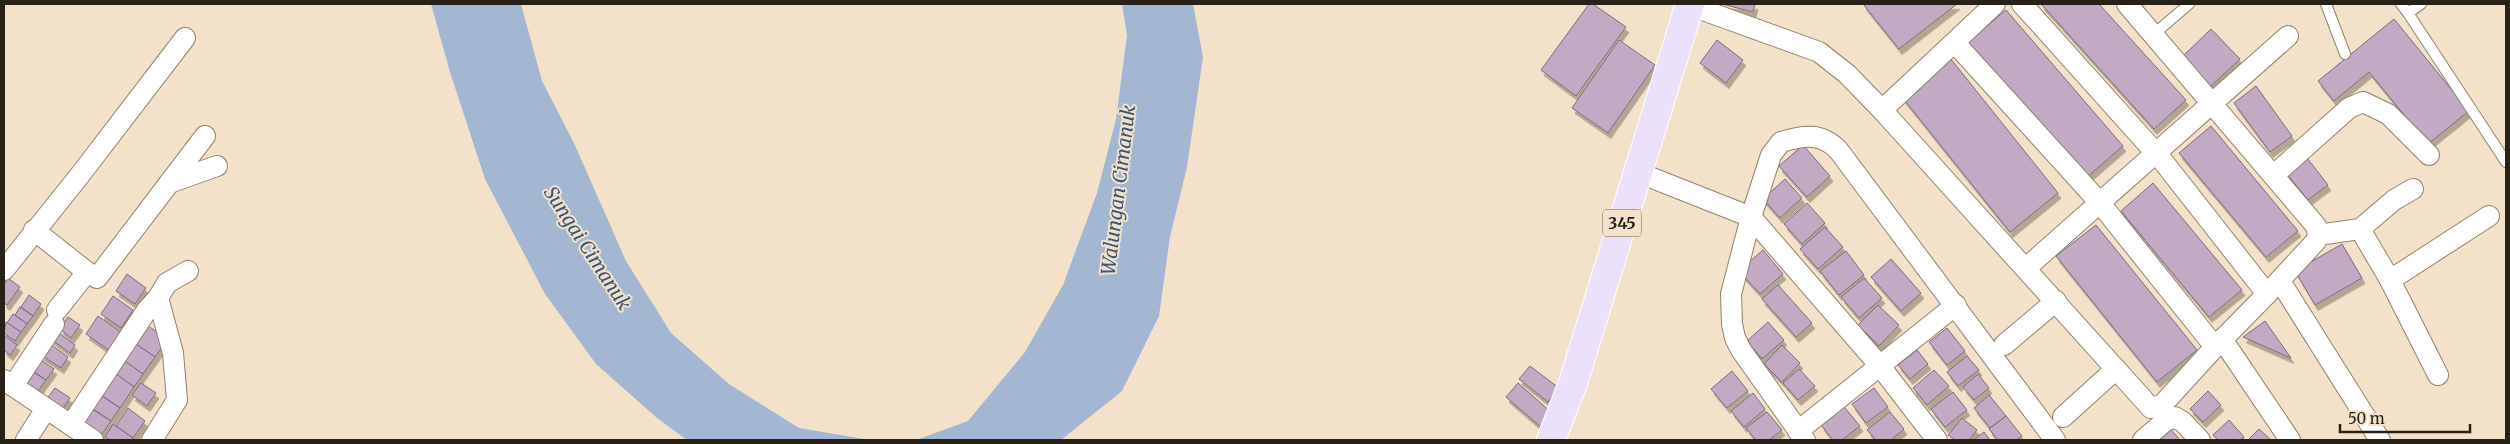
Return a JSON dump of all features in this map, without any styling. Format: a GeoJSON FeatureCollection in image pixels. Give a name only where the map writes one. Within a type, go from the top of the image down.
{"type":"FeatureCollection","features":[{"type":"Feature","properties":{"kind":"main road","name":"345"},"geometry":{"type":"LineString","coordinates":[[1551,440],[1573,383],[1690,4]]}},
{"type":"Feature","properties":{"kind":"street"},"geometry":{"type":"LineString","coordinates":[[1690,4],[1819,52],[1847,74],[2056,301],[2149,407],[2156,409],[2162,406],[2218,343],[2274,287],[2316,241],[2318,235],[2316,226],[2274,175],[2127,4]]}},
{"type":"Feature","properties":{"kind":"street"},"geometry":{"type":"LineString","coordinates":[[1882,110],[1995,4]]}},
{"type":"Feature","properties":{"kind":"street"},"geometry":{"type":"LineString","coordinates":[[2022,4],[2274,287],[2380,440]]}},
{"type":"Feature","properties":{"kind":"street"},"geometry":{"type":"LineString","coordinates":[[2026,268],[2288,36]]}},
{"type":"Feature","properties":{"kind":"street"},"geometry":{"type":"LineString","coordinates":[[4,270],[34,230],[80,176],[185,38]]}},
{"type":"Feature","properties":{"kind":"street"},"geometry":{"type":"LineString","coordinates":[[1955,43],[2100,203],[2218,343],[2290,440]]}},
{"type":"Feature","properties":{"kind":"street"},"geometry":{"type":"LineString","coordinates":[[2274,175],[2349,108],[2363,102],[2388,114],[2429,155]]}},
{"type":"Feature","properties":{"kind":"street"},"geometry":{"type":"LineString","coordinates":[[1956,304],[1880,366],[1802,436],[1741,350],[1733,331],[1731,294],[1751,217],[1771,155],[1778,144],[1795,137],[1815,135],[1839,151],[1956,304],[2055,440]]}},
{"type":"Feature","properties":{"kind":"street"},"geometry":{"type":"LineString","coordinates":[[34,230],[97,278],[205,136]]}},
{"type":"Feature","properties":{"kind":"street"},"geometry":{"type":"LineString","coordinates":[[169,184],[217,166]]}},
{"type":"Feature","properties":{"kind":"street"},"geometry":{"type":"LineString","coordinates":[[1637,172],[1751,217],[1880,366],[1937,440]]}},
{"type":"Feature","properties":{"kind":"street"},"geometry":{"type":"LineString","coordinates":[[2318,235],[2360,229],[2394,200],[2413,189]]}},
{"type":"Feature","properties":{"kind":"street"},"geometry":{"type":"LineString","coordinates":[[2390,280],[2489,216]]}},
{"type":"Feature","properties":{"kind":"street"},"geometry":{"type":"LineString","coordinates":[[2360,229],[2390,280],[2438,375]]}},
{"type":"Feature","properties":{"kind":"street"},"geometry":{"type":"LineString","coordinates":[[70,425],[167,283],[188,271]]}},
{"type":"Feature","properties":{"kind":"street"},"geometry":{"type":"LineString","coordinates":[[88,272],[9,383],[93,440]]}},
{"type":"Feature","properties":{"kind":"street"},"geometry":{"type":"LineString","coordinates":[[152,440],[177,400],[173,353],[158,298]]}},
{"type":"Feature","properties":{"kind":"street"},"geometry":{"type":"LineString","coordinates":[[2004,345],[2056,301]]}},
{"type":"Feature","properties":{"kind":"street"},"geometry":{"type":"LineString","coordinates":[[2063,417],[2116,369]]}},
{"type":"Feature","properties":{"kind":"street"},"geometry":{"type":"LineString","coordinates":[[26,440],[46,408]]}},
{"type":"Feature","properties":{"kind":"street"},"geometry":{"type":"LineString","coordinates":[[2144,440],[2164,422],[2175,417],[2183,422],[2200,440]]}},
{"type":"Feature","properties":{"kind":"lane"},"geometry":{"type":"LineString","coordinates":[[2154,34],[2189,4]]}},
{"type":"Feature","properties":{"kind":"lane"},"geometry":{"type":"LineString","coordinates":[[2326,4],[2345,54]]}},
{"type":"Feature","properties":{"kind":"lane"},"geometry":{"type":"LineString","coordinates":[[2401,4],[2506,162]]}},
{"type":"Feature","properties":{"kind":"lane"},"geometry":{"type":"LineString","coordinates":[[2408,13],[2421,4]]}},
{"type":"Feature","properties":{"kind":"water","name":"Sungai Cimanuk"},"geometry":{"type":"Polygon","coordinates":[[[431,4],[521,4],[542,81],[574,143],[626,261],[671,333],[729,384],[799,428],[870,440],[687,440],[657,418],[596,364],[545,294],[485,179],[450,72],[431,4]]]}},
{"type":"Feature","properties":{"kind":"water","name":"Walungan Cimanuk"},"geometry":{"type":"Polygon","coordinates":[[[1122,4],[1193,4],[1203,57],[1187,167],[1170,237],[1159,316],[1122,391],[1061,440],[916,440],[968,421],[1025,352],[1063,285],[1097,193],[1116,119],[1127,35],[1122,4]]]}},
{"type":"Feature","properties":{"kind":"building"},"geometry":{"type":"Polygon","coordinates":[[[1589,4],[1593,4],[1626,27],[1576,96],[1541,70],[1589,4]]]}},
{"type":"Feature","properties":{"kind":"building"},"geometry":{"type":"Polygon","coordinates":[[[1722,4],[1755,4],[1753,12],[1722,4]]]}},
{"type":"Feature","properties":{"kind":"building"},"geometry":{"type":"Polygon","coordinates":[[[1863,4],[1957,4],[1899,49],[1863,4]]]}},
{"type":"Feature","properties":{"kind":"building"},"geometry":{"type":"Polygon","coordinates":[[[2041,4],[2099,4],[2186,100],[2154,129],[2041,4]]]}},
{"type":"Feature","properties":{"kind":"building"},"geometry":{"type":"Polygon","coordinates":[[[2006,10],[2123,146],[2085,179],[1967,43],[2006,10]]]}},
{"type":"Feature","properties":{"kind":"building"},"geometry":{"type":"Polygon","coordinates":[[[2394,19],[2469,111],[2428,144],[2369,72],[2334,101],[2318,81],[2394,19]]]}},
{"type":"Feature","properties":{"kind":"building"},"geometry":{"type":"Polygon","coordinates":[[[2211,29],[2240,59],[2209,88],[2181,58],[2211,29]]]}},
{"type":"Feature","properties":{"kind":"building"},"geometry":{"type":"Polygon","coordinates":[[[1619,40],[1655,65],[1608,133],[1572,108],[1619,40]]]}},
{"type":"Feature","properties":{"kind":"building"},"geometry":{"type":"Polygon","coordinates":[[[1717,40],[1743,60],[1726,83],[1700,63],[1717,40]]]}},
{"type":"Feature","properties":{"kind":"building"},"geometry":{"type":"Polygon","coordinates":[[[1950,58],[2058,193],[2010,232],[1902,97],[1950,58]]]}},
{"type":"Feature","properties":{"kind":"building"},"geometry":{"type":"Polygon","coordinates":[[[2256,86],[2292,136],[2270,152],[2234,103],[2256,86]]]}},
{"type":"Feature","properties":{"kind":"building"},"geometry":{"type":"Polygon","coordinates":[[[2211,126],[2298,231],[2266,257],[2179,153],[2211,126]]]}},
{"type":"Feature","properties":{"kind":"building"},"geometry":{"type":"Polygon","coordinates":[[[1803,145],[1830,176],[1807,197],[1779,166],[1803,145]]]}},
{"type":"Feature","properties":{"kind":"building"},"geometry":{"type":"Polygon","coordinates":[[[2307,158],[2328,185],[2308,200],[2287,174],[2307,158]]]}},
{"type":"Feature","properties":{"kind":"building"},"geometry":{"type":"Polygon","coordinates":[[[1785,179],[1802,198],[1780,218],[1763,199],[1785,179]]]}},
{"type":"Feature","properties":{"kind":"building"},"geometry":{"type":"Polygon","coordinates":[[[2153,183],[2242,290],[2209,317],[2121,211],[2153,183]]]}},
{"type":"Feature","properties":{"kind":"building"},"geometry":{"type":"Polygon","coordinates":[[[1807,203],[1825,223],[1802,244],[1784,224],[1807,203]]]}},
{"type":"Feature","properties":{"kind":"building"},"geometry":{"type":"Polygon","coordinates":[[[2096,225],[2197,350],[2157,382],[2056,256],[2096,225]]]}},
{"type":"Feature","properties":{"kind":"building"},"geometry":{"type":"Polygon","coordinates":[[[1825,227],[1843,247],[1818,269],[1800,249],[1825,227]]]}},
{"type":"Feature","properties":{"kind":"building"},"geometry":{"type":"Polygon","coordinates":[[[2342,244],[2362,278],[2315,305],[2295,271],[2342,244]]]}},
{"type":"Feature","properties":{"kind":"building"},"geometry":{"type":"Polygon","coordinates":[[[1763,250],[1783,274],[1760,294],[1739,271],[1763,250]]]}},
{"type":"Feature","properties":{"kind":"building"},"geometry":{"type":"Polygon","coordinates":[[[1846,251],[1864,275],[1839,295],[1820,271],[1846,251]]]}},
{"type":"Feature","properties":{"kind":"building"},"geometry":{"type":"Polygon","coordinates":[[[1891,259],[1921,293],[1901,311],[1871,277],[1891,259]]]}},
{"type":"Feature","properties":{"kind":"building"},"geometry":{"type":"Polygon","coordinates":[[[127,274],[146,288],[135,304],[116,291],[127,274]]]}},
{"type":"Feature","properties":{"kind":"building"},"geometry":{"type":"Polygon","coordinates":[[[8,278],[20,287],[7,305],[4,303],[4,284],[8,278]]]}},
{"type":"Feature","properties":{"kind":"building"},"geometry":{"type":"Polygon","coordinates":[[[1864,278],[1882,298],[1859,318],[1841,297],[1864,278]]]}},
{"type":"Feature","properties":{"kind":"building"},"geometry":{"type":"Polygon","coordinates":[[[1778,285],[1812,323],[1796,337],[1762,299],[1778,285]]]}},
{"type":"Feature","properties":{"kind":"building"},"geometry":{"type":"Polygon","coordinates":[[[29,295],[41,304],[33,316],[21,307],[29,295]]]}},
{"type":"Feature","properties":{"kind":"building"},"geometry":{"type":"Polygon","coordinates":[[[113,296],[133,310],[121,328],[101,314],[113,296]]]}},
{"type":"Feature","properties":{"kind":"building"},"geometry":{"type":"Polygon","coordinates":[[[1878,305],[1899,325],[1879,346],[1858,325],[1878,305]]]}},
{"type":"Feature","properties":{"kind":"building"},"geometry":{"type":"Polygon","coordinates":[[[20,307],[33,316],[27,324],[15,315],[20,307]]]}},
{"type":"Feature","properties":{"kind":"building"},"geometry":{"type":"Polygon","coordinates":[[[13,314],[27,324],[21,332],[7,323],[13,314]]]}},
{"type":"Feature","properties":{"kind":"building"},"geometry":{"type":"Polygon","coordinates":[[[98,316],[122,333],[110,351],[86,334],[98,316]]]}},
{"type":"Feature","properties":{"kind":"building"},"geometry":{"type":"Polygon","coordinates":[[[68,317],[80,325],[71,338],[60,329],[68,317]]]}},
{"type":"Feature","properties":{"kind":"building"},"geometry":{"type":"Polygon","coordinates":[[[2265,321],[2291,358],[2243,337],[2265,321]]]}},
{"type":"Feature","properties":{"kind":"building"},"geometry":{"type":"Polygon","coordinates":[[[6,322],[21,332],[15,341],[4,333],[6,322]]]}},
{"type":"Feature","properties":{"kind":"building"},"geometry":{"type":"Polygon","coordinates":[[[1768,322],[1784,340],[1762,359],[1747,341],[1768,322]]]}},
{"type":"Feature","properties":{"kind":"building"},"geometry":{"type":"Polygon","coordinates":[[[145,324],[168,339],[155,357],[133,342],[145,324]]]}},
{"type":"Feature","properties":{"kind":"building"},"geometry":{"type":"Polygon","coordinates":[[[1947,328],[1965,351],[1947,365],[1929,342],[1947,328]]]}},
{"type":"Feature","properties":{"kind":"building"},"geometry":{"type":"Polygon","coordinates":[[[56,331],[75,345],[70,353],[51,339],[56,331]]]}},
{"type":"Feature","properties":{"kind":"building"},"geometry":{"type":"Polygon","coordinates":[[[4,335],[17,345],[10,355],[4,350],[4,335]]]}},
{"type":"Feature","properties":{"kind":"building"},"geometry":{"type":"Polygon","coordinates":[[[133,342],[155,357],[143,374],[121,359],[133,342]]]}},
{"type":"Feature","properties":{"kind":"building"},"geometry":{"type":"Polygon","coordinates":[[[49,343],[68,357],[61,368],[41,355],[49,343]]]}},
{"type":"Feature","properties":{"kind":"building"},"geometry":{"type":"Polygon","coordinates":[[[1782,345],[1800,363],[1782,382],[1764,364],[1782,345]]]}},
{"type":"Feature","properties":{"kind":"building"},"geometry":{"type":"Polygon","coordinates":[[[1917,350],[1928,364],[1910,379],[1898,365],[1917,350]]]}},
{"type":"Feature","properties":{"kind":"building"},"geometry":{"type":"Polygon","coordinates":[[[1967,356],[1979,370],[1958,386],[1947,372],[1967,356]]]}},
{"type":"Feature","properties":{"kind":"building"},"geometry":{"type":"Polygon","coordinates":[[[39,359],[54,369],[46,380],[31,370],[39,359]]]}},
{"type":"Feature","properties":{"kind":"building"},"geometry":{"type":"Polygon","coordinates":[[[123,360],[143,374],[134,387],[114,373],[123,360]]]}},
{"type":"Feature","properties":{"kind":"building"},"geometry":{"type":"Polygon","coordinates":[[[1530,366],[1559,388],[1548,402],[1519,379],[1530,366]]]}},
{"type":"Feature","properties":{"kind":"building"},"geometry":{"type":"Polygon","coordinates":[[[1799,369],[1815,386],[1798,400],[1783,383],[1799,369]]]}},
{"type":"Feature","properties":{"kind":"building"},"geometry":{"type":"Polygon","coordinates":[[[1934,370],[1949,386],[1927,405],[1913,388],[1934,370]]]}},
{"type":"Feature","properties":{"kind":"building"},"geometry":{"type":"Polygon","coordinates":[[[32,371],[46,380],[36,394],[23,385],[32,371]]]}},
{"type":"Feature","properties":{"kind":"building"},"geometry":{"type":"Polygon","coordinates":[[[1732,371],[1748,391],[1727,408],[1711,389],[1732,371]]]}},
{"type":"Feature","properties":{"kind":"building"},"geometry":{"type":"Polygon","coordinates":[[[115,373],[134,387],[120,408],[100,394],[115,373]]]}},
{"type":"Feature","properties":{"kind":"building"},"geometry":{"type":"Polygon","coordinates":[[[1978,374],[1989,388],[1974,400],[1963,387],[1978,374]]]}},
{"type":"Feature","properties":{"kind":"building"},"geometry":{"type":"Polygon","coordinates":[[[141,383],[156,393],[147,406],[132,395],[141,383]]]}},
{"type":"Feature","properties":{"kind":"building"},"geometry":{"type":"Polygon","coordinates":[[[1518,383],[1552,413],[1541,427],[1506,397],[1518,383]]]}},
{"type":"Feature","properties":{"kind":"building"},"geometry":{"type":"Polygon","coordinates":[[[55,388],[70,398],[62,410],[46,400],[55,388]]]}},
{"type":"Feature","properties":{"kind":"building"},"geometry":{"type":"Polygon","coordinates":[[[1874,388],[1888,407],[1866,423],[1852,404],[1874,388]]]}},
{"type":"Feature","properties":{"kind":"building"},"geometry":{"type":"Polygon","coordinates":[[[2208,391],[2221,405],[2203,422],[2190,409],[2208,391]]]}},
{"type":"Feature","properties":{"kind":"building"},"geometry":{"type":"Polygon","coordinates":[[[1953,392],[1967,410],[1945,427],[1931,409],[1953,392]]]}},
{"type":"Feature","properties":{"kind":"building"},"geometry":{"type":"Polygon","coordinates":[[[1753,393],[1765,409],[1744,427],[1731,411],[1753,393]]]}},
{"type":"Feature","properties":{"kind":"building"},"geometry":{"type":"Polygon","coordinates":[[[99,394],[120,408],[111,421],[90,407],[99,394]]]}},
{"type":"Feature","properties":{"kind":"building"},"geometry":{"type":"Polygon","coordinates":[[[1989,395],[2006,416],[1990,428],[1974,408],[1989,395]]]}},
{"type":"Feature","properties":{"kind":"building"},"geometry":{"type":"Polygon","coordinates":[[[1844,407],[1860,426],[1842,440],[1833,440],[1821,425],[1844,407]]]}},
{"type":"Feature","properties":{"kind":"building"},"geometry":{"type":"Polygon","coordinates":[[[128,408],[145,421],[133,438],[116,426],[128,408]]]}},
{"type":"Feature","properties":{"kind":"building"},"geometry":{"type":"Polygon","coordinates":[[[92,409],[111,421],[102,434],[83,422],[92,409]]]}},
{"type":"Feature","properties":{"kind":"building"},"geometry":{"type":"Polygon","coordinates":[[[1767,412],[1782,430],[1769,440],[1756,440],[1746,428],[1767,412]]]}},
{"type":"Feature","properties":{"kind":"building"},"geometry":{"type":"Polygon","coordinates":[[[1890,412],[1904,429],[1891,440],[1876,440],[1867,430],[1890,412]]]}},
{"type":"Feature","properties":{"kind":"building"},"geometry":{"type":"Polygon","coordinates":[[[2006,416],[2022,436],[2016,440],[1998,440],[1989,429],[2006,416]]]}},
{"type":"Feature","properties":{"kind":"building"},"geometry":{"type":"Polygon","coordinates":[[[1962,418],[1977,430],[1969,440],[1955,440],[1948,435],[1962,418]]]}},
{"type":"Feature","properties":{"kind":"building"},"geometry":{"type":"Polygon","coordinates":[[[2229,420],[2244,437],[2240,440],[2218,440],[2213,435],[2229,420]]]}},
{"type":"Feature","properties":{"kind":"building"},"geometry":{"type":"Polygon","coordinates":[[[113,424],[133,438],[132,440],[110,440],[105,437],[113,424]]]}},
{"type":"Feature","properties":{"kind":"building"},"geometry":{"type":"Polygon","coordinates":[[[2168,426],[2180,440],[2153,440],[2168,426]]]}},
{"type":"Feature","properties":{"kind":"building"},"geometry":{"type":"Polygon","coordinates":[[[2259,429],[2271,440],[2248,440],[2259,429]]]}},
{"type":"Feature","properties":{"kind":"building"},"geometry":{"type":"Polygon","coordinates":[[[1984,432],[1990,440],[1973,440],[1984,432]]]}}]}
